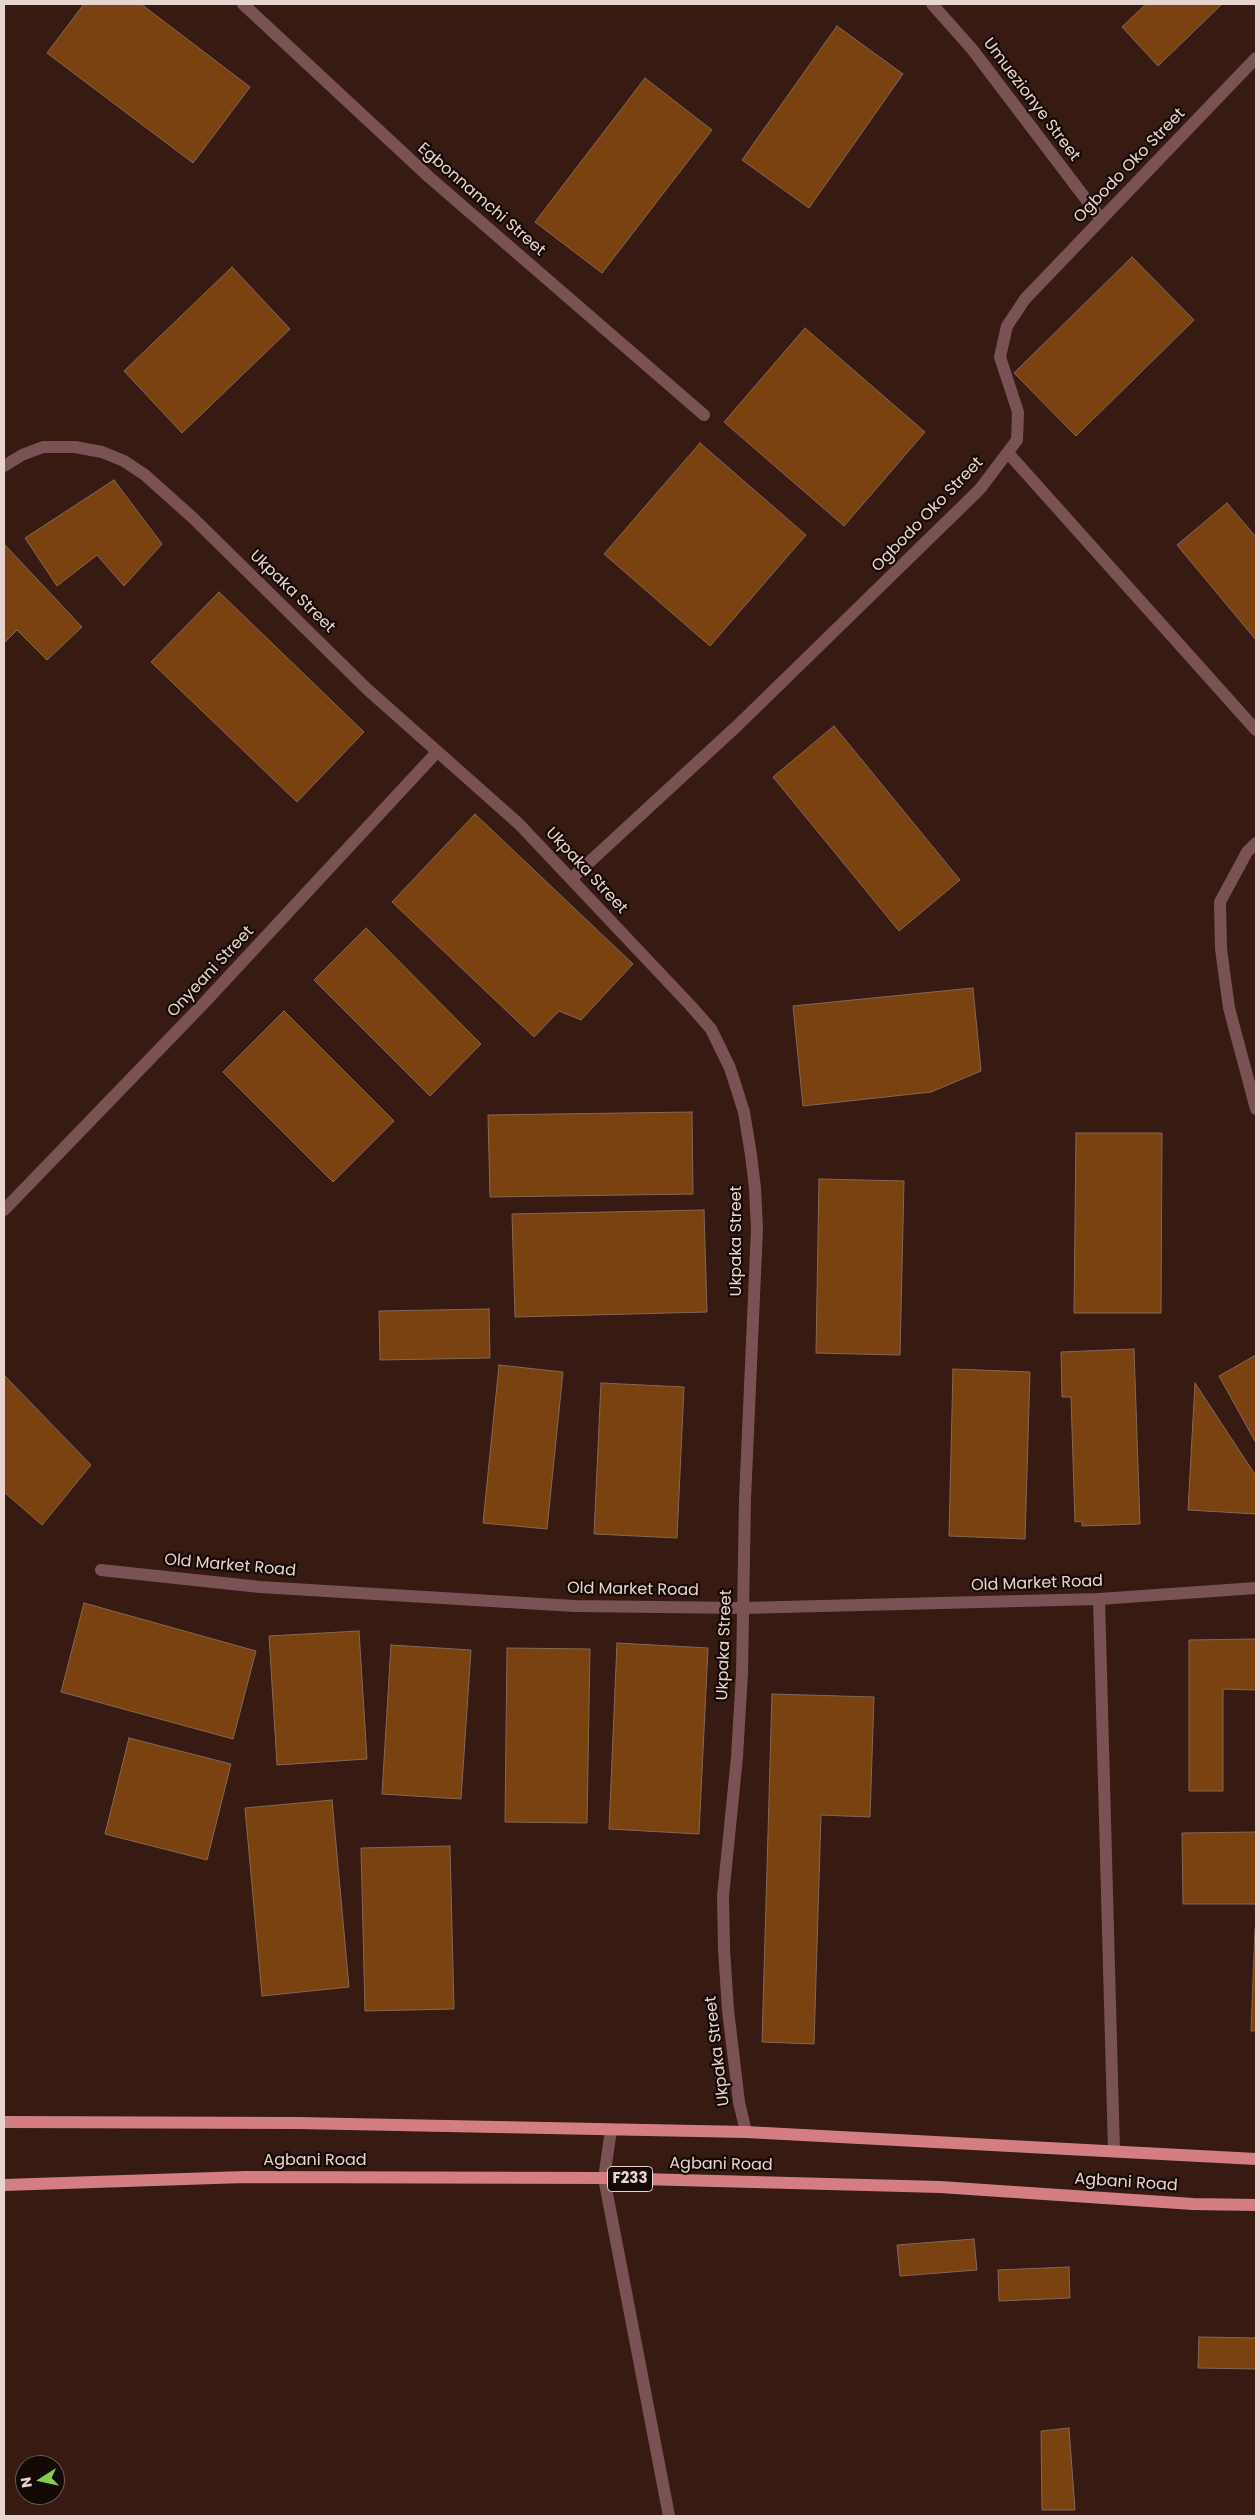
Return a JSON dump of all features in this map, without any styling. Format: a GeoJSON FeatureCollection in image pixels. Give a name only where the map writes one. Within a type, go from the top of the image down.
{"type":"FeatureCollection","features":[{"type":"Feature","properties":{"kind":"main road","name":"Agbani Road"},"geometry":{"type":"LineString","coordinates":[[4,2122],[298,2123],[746,2132],[1256,2159]]}},
{"type":"Feature","properties":{"kind":"main road","name":"Agbani Road"},"geometry":{"type":"LineString","coordinates":[[4,2185],[245,2177],[604,2178],[940,2187],[1193,2204],[1256,2205]]}},
{"type":"Feature","properties":{"kind":"street","name":"Egbonnamchi Street"},"geometry":{"type":"LineString","coordinates":[[243,4],[429,177],[704,415]]}},
{"type":"Feature","properties":{"kind":"street","name":"Umuezionye Street"},"geometry":{"type":"LineString","coordinates":[[932,4],[972,49],[1101,220]]}},
{"type":"Feature","properties":{"kind":"street","name":"Ogbodo Oko Street"},"geometry":{"type":"LineString","coordinates":[[571,879],[738,725],[980,489],[1017,440],[1018,412],[1000,357],[1007,326],[1025,299],[1256,58]]}},
{"type":"Feature","properties":{"kind":"street","name":"Ukpaka Street"},"geometry":{"type":"LineString","coordinates":[[4,466],[22,455],[43,447],[75,447],[102,452],[124,461],[145,475],[193,518],[367,689],[519,824],[711,1030],[730,1068],[744,1112],[755,1188],[757,1228],[745,1499],[737,1757],[723,1896],[728,2010],[739,2102],[746,2132]]}},
{"type":"Feature","properties":{"kind":"street"},"geometry":{"type":"LineString","coordinates":[[1008,454],[1256,730]]}},
{"type":"Feature","properties":{"kind":"street","name":"Onyeani Street"},"geometry":{"type":"LineString","coordinates":[[4,1210],[180,1030],[437,752]]}},
{"type":"Feature","properties":{"kind":"street"},"geometry":{"type":"LineString","coordinates":[[1256,843],[1247,852],[1220,902],[1221,949],[1229,1008],[1256,1109]]}},
{"type":"Feature","properties":{"kind":"street","name":"Old Market Road"},"geometry":{"type":"LineString","coordinates":[[100,1570],[260,1586],[574,1606],[743,1608],[1099,1599],[1256,1588]]}},
{"type":"Feature","properties":{"kind":"street"},"geometry":{"type":"LineString","coordinates":[[1099,1599],[1114,2151]]}},
{"type":"Feature","properties":{"kind":"street"},"geometry":{"type":"LineString","coordinates":[[611,2130],[604,2178],[669,2516]]}},
{"type":"Feature","properties":{"kind":"building"},"geometry":{"type":"Polygon","coordinates":[[[84,4],[141,4],[250,87],[193,163],[47,53],[84,4]]]}},
{"type":"Feature","properties":{"kind":"building"},"geometry":{"type":"Polygon","coordinates":[[[1146,4],[1222,4],[1158,66],[1122,27],[1146,4]]]}},
{"type":"Feature","properties":{"kind":"building"},"geometry":{"type":"Polygon","coordinates":[[[837,26],[903,74],[809,208],[742,160],[837,26]]]}},
{"type":"Feature","properties":{"kind":"building"},"geometry":{"type":"Polygon","coordinates":[[[645,78],[712,130],[602,273],[535,222],[645,78]]]}},
{"type":"Feature","properties":{"kind":"building"},"geometry":{"type":"Polygon","coordinates":[[[1132,257],[1194,320],[1076,436],[1014,373],[1132,257]]]}},
{"type":"Feature","properties":{"kind":"building"},"geometry":{"type":"Polygon","coordinates":[[[232,267],[290,329],[182,433],[124,371],[232,267]]]}},
{"type":"Feature","properties":{"kind":"building"},"geometry":{"type":"Polygon","coordinates":[[[805,328],[925,432],[844,526],[724,422],[805,328]]]}},
{"type":"Feature","properties":{"kind":"building"},"geometry":{"type":"Polygon","coordinates":[[[700,443],[806,535],[710,646],[604,554],[700,443]]]}},
{"type":"Feature","properties":{"kind":"building"},"geometry":{"type":"Polygon","coordinates":[[[114,480],[162,544],[124,586],[97,555],[57,586],[25,538],[114,480]]]}},
{"type":"Feature","properties":{"kind":"building"},"geometry":{"type":"Polygon","coordinates":[[[1227,503],[1256,537],[1256,640],[1177,545],[1227,503]]]}},
{"type":"Feature","properties":{"kind":"building"},"geometry":{"type":"Polygon","coordinates":[[[4,544],[82,627],[47,660],[17,630],[4,643],[4,544]]]}},
{"type":"Feature","properties":{"kind":"building"},"geometry":{"type":"Polygon","coordinates":[[[219,592],[364,732],[297,802],[151,662],[219,592]]]}},
{"type":"Feature","properties":{"kind":"building"},"geometry":{"type":"Polygon","coordinates":[[[834,726],[960,880],[899,931],[773,777],[834,726]]]}},
{"type":"Feature","properties":{"kind":"building"},"geometry":{"type":"Polygon","coordinates":[[[475,814],[633,964],[581,1020],[559,1011],[534,1037],[392,902],[475,814]]]}},
{"type":"Feature","properties":{"kind":"building"},"geometry":{"type":"Polygon","coordinates":[[[366,928],[481,1044],[430,1096],[314,980],[366,928]]]}},
{"type":"Feature","properties":{"kind":"building"},"geometry":{"type":"Polygon","coordinates":[[[973,988],[981,1071],[931,1092],[803,1106],[793,1006],[973,988]]]}},
{"type":"Feature","properties":{"kind":"building"},"geometry":{"type":"Polygon","coordinates":[[[284,1011],[394,1121],[333,1182],[223,1072],[284,1011]]]}},
{"type":"Feature","properties":{"kind":"building"},"geometry":{"type":"Polygon","coordinates":[[[692,1112],[693,1194],[490,1197],[488,1115],[692,1112]]]}},
{"type":"Feature","properties":{"kind":"building"},"geometry":{"type":"Polygon","coordinates":[[[1076,1133],[1162,1133],[1161,1313],[1074,1313],[1076,1133]]]}},
{"type":"Feature","properties":{"kind":"building"},"geometry":{"type":"Polygon","coordinates":[[[819,1179],[904,1181],[900,1355],[816,1353],[819,1179]]]}},
{"type":"Feature","properties":{"kind":"building"},"geometry":{"type":"Polygon","coordinates":[[[704,1210],[707,1312],[515,1317],[512,1214],[704,1210]]]}},
{"type":"Feature","properties":{"kind":"building"},"geometry":{"type":"Polygon","coordinates":[[[489,1309],[490,1358],[380,1360],[379,1311],[489,1309]]]}},
{"type":"Feature","properties":{"kind":"building"},"geometry":{"type":"Polygon","coordinates":[[[1134,1349],[1140,1524],[1082,1526],[1082,1521],[1075,1522],[1071,1397],[1062,1397],[1061,1352],[1134,1349]]]}},
{"type":"Feature","properties":{"kind":"building"},"geometry":{"type":"Polygon","coordinates":[[[1256,1355],[1256,1443],[1219,1376],[1256,1355]]]}},
{"type":"Feature","properties":{"kind":"building"},"geometry":{"type":"Polygon","coordinates":[[[499,1365],[563,1372],[547,1529],[483,1523],[499,1365]]]}},
{"type":"Feature","properties":{"kind":"building"},"geometry":{"type":"Polygon","coordinates":[[[953,1369],[1030,1372],[1025,1539],[949,1536],[953,1369]]]}},
{"type":"Feature","properties":{"kind":"building"},"geometry":{"type":"Polygon","coordinates":[[[4,1375],[91,1465],[42,1525],[4,1492],[4,1375]]]}},
{"type":"Feature","properties":{"kind":"building"},"geometry":{"type":"Polygon","coordinates":[[[601,1383],[684,1387],[677,1538],[594,1534],[601,1383]]]}},
{"type":"Feature","properties":{"kind":"building"},"geometry":{"type":"Polygon","coordinates":[[[1195,1383],[1256,1476],[1256,1514],[1188,1510],[1195,1383]]]}},
{"type":"Feature","properties":{"kind":"building"},"geometry":{"type":"Polygon","coordinates":[[[84,1603],[256,1651],[233,1739],[61,1692],[84,1603]]]}},
{"type":"Feature","properties":{"kind":"building"},"geometry":{"type":"Polygon","coordinates":[[[359,1631],[367,1759],[277,1765],[269,1636],[359,1631]]]}},
{"type":"Feature","properties":{"kind":"building"},"geometry":{"type":"Polygon","coordinates":[[[1256,1639],[1256,1690],[1223,1689],[1223,1791],[1189,1791],[1189,1640],[1256,1639]]]}},
{"type":"Feature","properties":{"kind":"building"},"geometry":{"type":"Polygon","coordinates":[[[617,1643],[708,1648],[699,1834],[609,1829],[617,1643]]]}},
{"type":"Feature","properties":{"kind":"building"},"geometry":{"type":"Polygon","coordinates":[[[391,1645],[471,1650],[461,1799],[382,1794],[391,1645]]]}},
{"type":"Feature","properties":{"kind":"building"},"geometry":{"type":"Polygon","coordinates":[[[507,1648],[590,1649],[587,1823],[505,1822],[507,1648]]]}},
{"type":"Feature","properties":{"kind":"building"},"geometry":{"type":"Polygon","coordinates":[[[772,1694],[874,1697],[870,1817],[821,1815],[814,2044],[762,2042],[772,1694]]]}},
{"type":"Feature","properties":{"kind":"building"},"geometry":{"type":"Polygon","coordinates":[[[129,1738],[231,1764],[207,1860],[105,1834],[129,1738]]]}},
{"type":"Feature","properties":{"kind":"building"},"geometry":{"type":"Polygon","coordinates":[[[332,1800],[349,1987],[262,1996],[245,1808],[332,1800]]]}},
{"type":"Feature","properties":{"kind":"building"},"geometry":{"type":"Polygon","coordinates":[[[1256,1832],[1256,1904],[1183,1904],[1182,1833],[1256,1832]]]}},
{"type":"Feature","properties":{"kind":"building"},"geometry":{"type":"Polygon","coordinates":[[[450,1846],[454,2009],[365,2011],[361,1848],[450,1846]]]}},
{"type":"Feature","properties":{"kind":"building"},"geometry":{"type":"Polygon","coordinates":[[[1255,1929],[1256,2031],[1251,2031],[1255,1929]]]}},
{"type":"Feature","properties":{"kind":"building"},"geometry":{"type":"Polygon","coordinates":[[[974,2239],[977,2270],[900,2276],[897,2245],[974,2239]]]}},
{"type":"Feature","properties":{"kind":"building"},"geometry":{"type":"Polygon","coordinates":[[[1069,2267],[1070,2298],[999,2301],[998,2270],[1069,2267]]]}},
{"type":"Feature","properties":{"kind":"building"},"geometry":{"type":"Polygon","coordinates":[[[1199,2337],[1256,2338],[1256,2369],[1198,2368],[1199,2337]]]}},
{"type":"Feature","properties":{"kind":"building"},"geometry":{"type":"Polygon","coordinates":[[[1069,2428],[1075,2510],[1042,2510],[1041,2431],[1069,2428]]]}}]}
